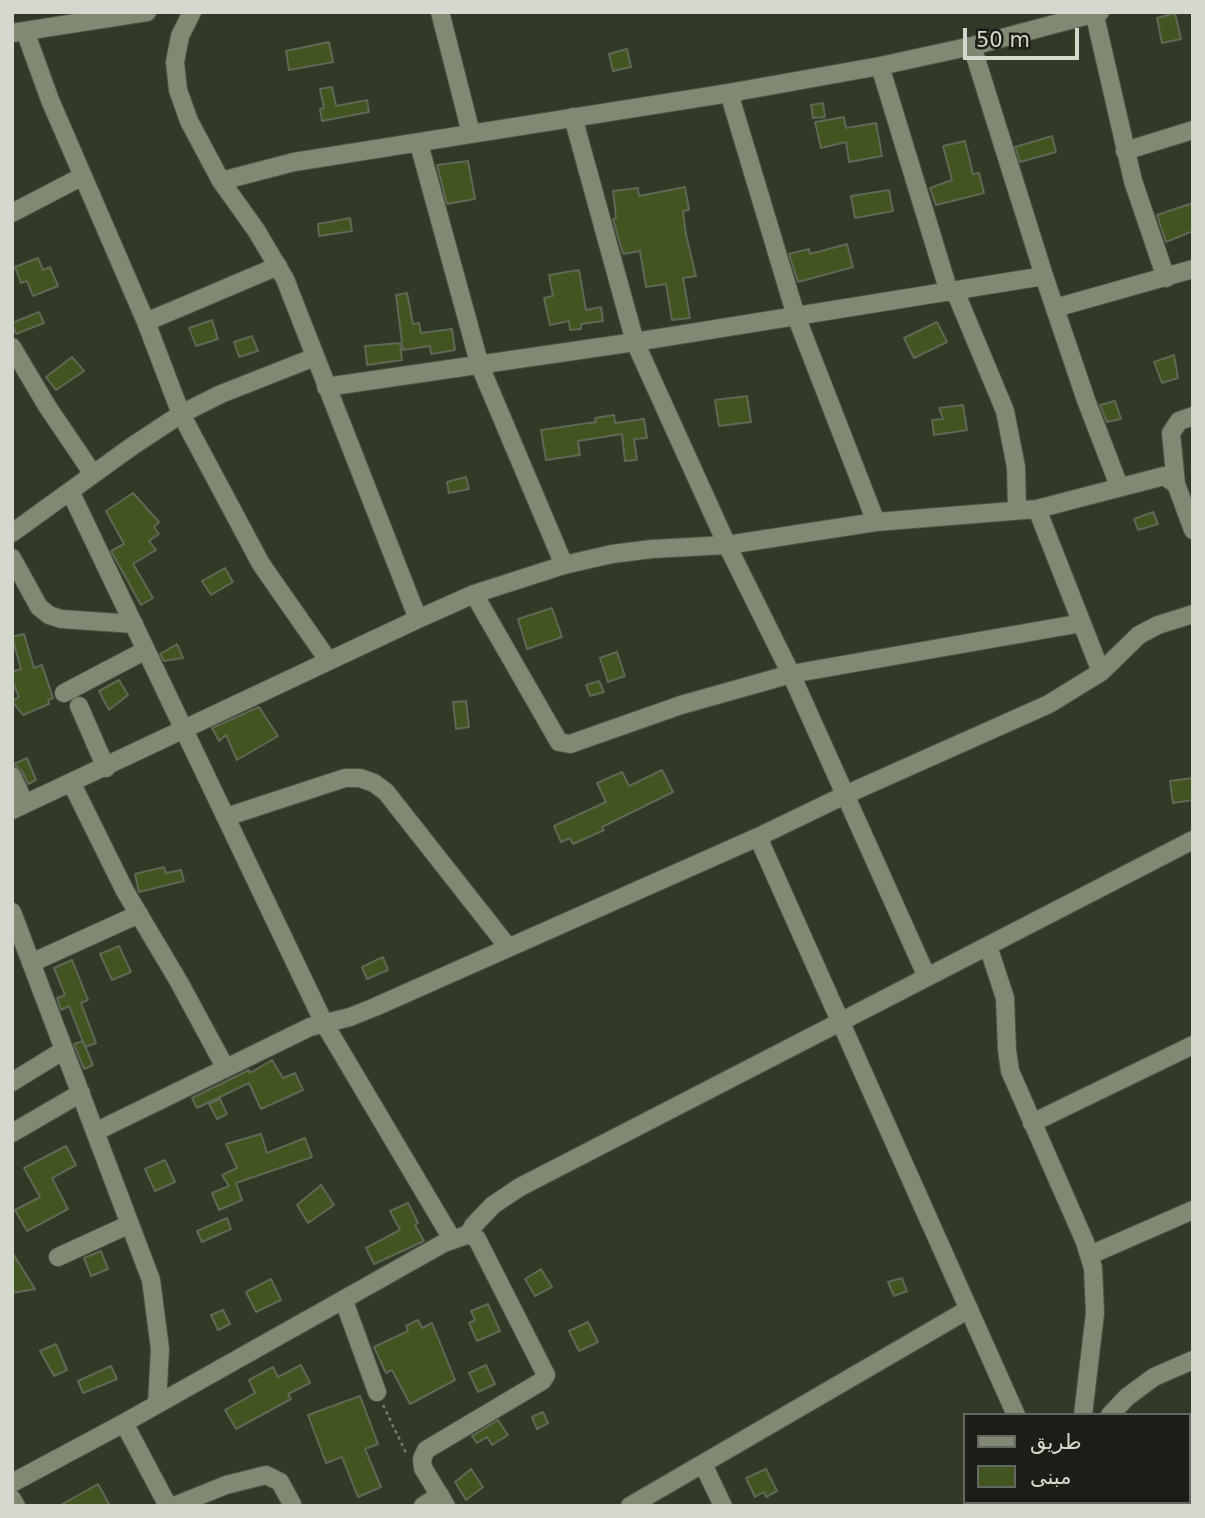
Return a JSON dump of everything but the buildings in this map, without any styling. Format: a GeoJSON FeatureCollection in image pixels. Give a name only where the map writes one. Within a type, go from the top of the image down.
{"type":"FeatureCollection","features":[{"type":"Feature","properties":{"kind":"street"},"geometry":{"type":"LineString","coordinates":[[147,12],[18,32],[146,322],[181,414],[261,564],[328,660]]}},
{"type":"Feature","properties":{"kind":"street"},"geometry":{"type":"LineString","coordinates":[[192,12],[176,48],[175,76],[189,121],[221,181],[278,266],[297,307],[418,619]]}},
{"type":"Feature","properties":{"kind":"street"},"geometry":{"type":"LineString","coordinates":[[440,12],[471,133]]}},
{"type":"Feature","properties":{"kind":"street"},"geometry":{"type":"LineString","coordinates":[[221,181],[294,162],[419,144],[471,133],[729,93],[880,66],[972,46],[1096,13],[1125,151],[1142,211],[1166,278]]}},
{"type":"Feature","properties":{"kind":"street"},"geometry":{"type":"LineString","coordinates":[[972,46],[1044,276],[1086,400],[1119,486]]}},
{"type":"Feature","properties":{"kind":"street"},"geometry":{"type":"LineString","coordinates":[[880,66],[952,292],[1005,411],[1016,467],[1017,510]]}},
{"type":"Feature","properties":{"kind":"street"},"geometry":{"type":"LineString","coordinates":[[729,93],[796,316],[876,522]]}},
{"type":"Feature","properties":{"kind":"street"},"geometry":{"type":"LineString","coordinates":[[573,117],[635,342],[727,545],[791,674],[927,977]]}},
{"type":"Feature","properties":{"kind":"street"},"geometry":{"type":"LineString","coordinates":[[1125,151],[1193,130]]}},
{"type":"Feature","properties":{"kind":"street"},"geometry":{"type":"LineString","coordinates":[[419,144],[480,366],[564,565]]}},
{"type":"Feature","properties":{"kind":"street"},"geometry":{"type":"LineString","coordinates":[[12,214],[83,176]]}},
{"type":"Feature","properties":{"kind":"street"},"geometry":{"type":"LineString","coordinates":[[146,322],[278,266]]}},
{"type":"Feature","properties":{"kind":"street"},"geometry":{"type":"LineString","coordinates":[[1055,308],[1193,269]]}},
{"type":"Feature","properties":{"kind":"street"},"geometry":{"type":"LineString","coordinates":[[326,387],[480,366],[1044,276]]}},
{"type":"Feature","properties":{"kind":"street"},"geometry":{"type":"LineString","coordinates":[[12,347],[47,406],[93,474]]}},
{"type":"Feature","properties":{"kind":"street"},"geometry":{"type":"LineString","coordinates":[[15,524],[70,491],[181,414],[221,394],[315,357]]}},
{"type":"Feature","properties":{"kind":"street"},"geometry":{"type":"LineString","coordinates":[[1193,416],[1179,421],[1171,433],[1177,484],[1193,530]]}},
{"type":"Feature","properties":{"kind":"street"},"geometry":{"type":"LineString","coordinates":[[12,776],[19,807],[106,768],[328,660],[474,594],[564,565],[612,554],[727,545],[876,522],[1037,509],[1164,476],[1177,484]]}},
{"type":"Feature","properties":{"kind":"street"},"geometry":{"type":"LineString","coordinates":[[70,491],[324,1023],[460,1236],[477,1239],[546,1375],[542,1381],[426,1450],[422,1459],[423,1468],[443,1500],[423,1506]]}},
{"type":"Feature","properties":{"kind":"street"},"geometry":{"type":"LineString","coordinates":[[1037,509],[1101,672]]}},
{"type":"Feature","properties":{"kind":"street"},"geometry":{"type":"LineString","coordinates":[[12,558],[36,602],[49,615],[61,619],[134,624]]}},
{"type":"Feature","properties":{"kind":"street"},"geometry":{"type":"LineString","coordinates":[[474,594],[559,742],[564,744],[576,743],[681,705],[791,674],[1082,623]]}},
{"type":"Feature","properties":{"kind":"street"},"geometry":{"type":"LineString","coordinates":[[95,1132],[225,1067],[324,1023],[363,1012],[758,837],[1049,704],[1101,672],[1139,635],[1158,625],[1193,614]]}},
{"type":"Feature","properties":{"kind":"street"},"geometry":{"type":"LineString","coordinates":[[64,693],[146,650]]}},
{"type":"Feature","properties":{"kind":"street"},"geometry":{"type":"LineString","coordinates":[[79,706],[106,768]]}},
{"type":"Feature","properties":{"kind":"street"},"geometry":{"type":"LineString","coordinates":[[226,817],[345,778],[360,778],[374,783],[386,792],[508,947]]}},
{"type":"Feature","properties":{"kind":"street"},"geometry":{"type":"LineString","coordinates":[[72,784],[107,859],[225,1067]]}},
{"type":"Feature","properties":{"kind":"street"},"geometry":{"type":"LineString","coordinates":[[758,837],[1015,1413]]}},
{"type":"Feature","properties":{"kind":"street"},"geometry":{"type":"LineString","coordinates":[[12,1483],[460,1236],[493,1205],[520,1187],[1193,840]]}},
{"type":"Feature","properties":{"kind":"street"},"geometry":{"type":"LineString","coordinates":[[12,912],[151,1280],[160,1349],[156,1404]]}},
{"type":"Feature","properties":{"kind":"street"},"geometry":{"type":"LineString","coordinates":[[32,963],[139,914]]}},
{"type":"Feature","properties":{"kind":"street"},"geometry":{"type":"LineString","coordinates":[[988,946],[1005,998],[1010,1071],[1090,1255],[1095,1313],[1083,1413]]}},
{"type":"Feature","properties":{"kind":"street"},"geometry":{"type":"LineString","coordinates":[[1032,1123],[1193,1045]]}},
{"type":"Feature","properties":{"kind":"street"},"geometry":{"type":"LineString","coordinates":[[12,1082],[64,1050]]}},
{"type":"Feature","properties":{"kind":"street"},"geometry":{"type":"LineString","coordinates":[[12,1133],[81,1093]]}},
{"type":"Feature","properties":{"kind":"street"},"geometry":{"type":"LineString","coordinates":[[1090,1255],[1193,1210]]}},
{"type":"Feature","properties":{"kind":"street"},"geometry":{"type":"LineString","coordinates":[[58,1257],[130,1224]]}},
{"type":"Feature","properties":{"kind":"street"},"geometry":{"type":"LineString","coordinates":[[344,1301],[377,1392]]}},
{"type":"Feature","properties":{"kind":"street"},"geometry":{"type":"LineString","coordinates":[[630,1506],[969,1309]]}},
{"type":"Feature","properties":{"kind":"street"},"geometry":{"type":"LineString","coordinates":[[1112,1413],[1127,1397],[1154,1377],[1193,1360]]}},
{"type":"Feature","properties":{"kind":"street"},"geometry":{"type":"LineString","coordinates":[[124,1423],[168,1506]]}},
{"type":"Feature","properties":{"kind":"street"},"geometry":{"type":"LineString","coordinates":[[703,1464],[723,1506]]}},
{"type":"Feature","properties":{"kind":"street"},"geometry":{"type":"LineString","coordinates":[[174,1506],[226,1485],[266,1475],[280,1482],[292,1504]]}},
{"type":"Feature","properties":{"kind":"street"},"geometry":{"type":"LineString","coordinates":[[12,1499],[16,1506]]}},
{"type":"Feature","properties":{"kind":"path"},"geometry":{"type":"LineString","coordinates":[[377,1392],[403,1449],[423,1468]]}}]}
